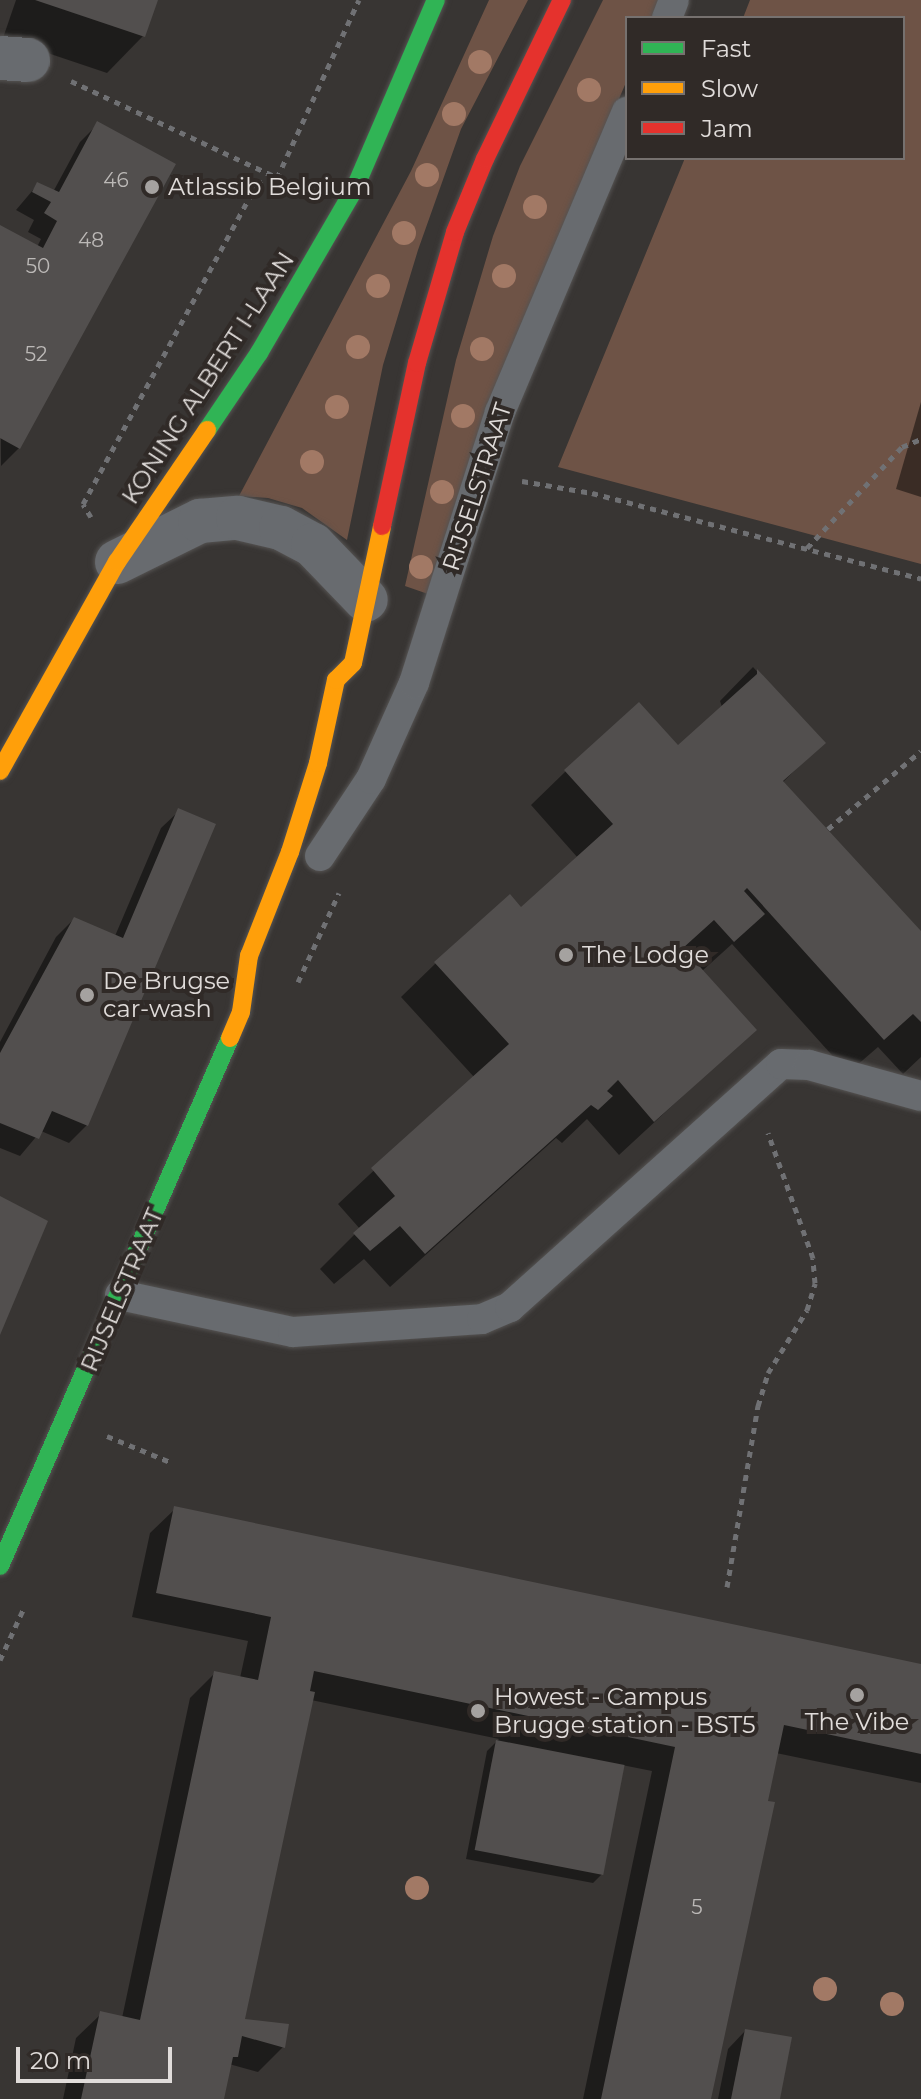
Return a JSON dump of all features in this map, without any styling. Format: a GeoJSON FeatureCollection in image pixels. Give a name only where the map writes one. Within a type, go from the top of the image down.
{"type":"FeatureCollection","features":[{"type":"Feature","properties":{"kind":"street","name":"KONING ALBERT I-LAAN"},"geometry":{"type":"LineString","coordinates":[[0,771],[117,562],[259,353],[354,190],[436,0]]}},
{"type":"Feature","properties":{"kind":"street","name":"RIJSELSTRAAT"},"geometry":{"type":"LineString","coordinates":[[0,1566],[241,1012],[249,956],[295,837],[318,763],[336,680],[353,663],[417,363],[455,232],[485,159],[562,0]]}},
{"type":"Feature","properties":{"kind":"street"},"geometry":{"type":"LineString","coordinates":[[117,562],[200,521],[238,518],[281,528],[313,545],[366,600]]}},
{"type":"Feature","properties":{"kind":"street"},"geometry":{"type":"LineString","coordinates":[[353,663],[362,685]]}},
{"type":"Feature","properties":{"kind":"street","name":"RIJSELSTRAAT"},"geometry":{"type":"LineString","coordinates":[[317,863],[336,800]]}},
{"type":"Feature","properties":{"kind":"street","name":"RIJSELSTRAAT"},"geometry":{"type":"LineString","coordinates":[[241,1012],[267,980]]}},
{"type":"Feature","properties":{"kind":"lane","name":"RIJSELSTRAAT"},"geometry":{"type":"LineString","coordinates":[[317,863],[371,779],[414,683],[500,412],[625,117]]}},
{"type":"Feature","properties":{"kind":"lane"},"geometry":{"type":"LineString","coordinates":[[120,1295],[293,1332],[482,1319],[510,1307],[781,1064],[809,1065],[921,1096]]}},
{"type":"Feature","properties":{"kind":"path"},"geometry":{"type":"LineString","coordinates":[[83,504],[257,184],[277,178],[359,0]]}},
{"type":"Feature","properties":{"kind":"path"},"geometry":{"type":"LineString","coordinates":[[14,59],[277,178]]}},
{"type":"Feature","properties":{"kind":"path"},"geometry":{"type":"LineString","coordinates":[[807,548],[902,447],[921,439]]}},
{"type":"Feature","properties":{"kind":"path"},"geometry":{"type":"LineString","coordinates":[[513,479],[592,493],[921,579]]}},
{"type":"Feature","properties":{"kind":"path"},"geometry":{"type":"LineString","coordinates":[[828,829],[921,751]]}},
{"type":"Feature","properties":{"kind":"path"},"geometry":{"type":"LineString","coordinates":[[727,1587],[758,1406],[768,1373],[807,1310],[815,1283],[813,1258],[779,1156],[749,1092]]}},
{"type":"Feature","properties":{"kind":"path"},"geometry":{"type":"LineString","coordinates":[[66,1419],[170,1462]]}},
{"type":"Feature","properties":{"kind":"shaded area"},"geometry":{"type":"Polygon","coordinates":[[[489,0],[528,0],[461,129],[418,250],[383,365],[347,540],[302,508],[268,498],[239,496],[411,171],[489,0]]]}},
{"type":"Feature","properties":{"kind":"shaded area"},"geometry":{"type":"Polygon","coordinates":[[[603,0],[661,0],[654,16],[625,16],[625,85],[571,212],[428,594],[405,586],[456,360],[493,236],[520,166],[603,0]]]}},
{"type":"Feature","properties":{"kind":"shaded area"},"geometry":{"type":"Polygon","coordinates":[[[750,0],[921,0],[921,564],[558,467],[684,160],[905,160],[905,16],[744,16],[750,0]]]}},
{"type":"Feature","properties":{"kind":"building"},"geometry":{"type":"Polygon","coordinates":[[[35,0],[158,0],[145,37],[35,0]]]}},
{"type":"Feature","properties":{"kind":"building"},"geometry":{"type":"Polygon","coordinates":[[[97,121],[176,164],[20,449],[0,438],[0,225],[43,248],[57,221],[44,213],[51,202],[32,192],[37,182],[59,192],[97,121]]]}},
{"type":"Feature","properties":{"kind":"building","name":"The Lodge"},"geometry":{"type":"Polygon","coordinates":[[[757,669],[826,743],[783,781],[921,931],[921,1022],[913,1014],[884,1040],[747,888],[744,891],[765,914],[734,942],[714,920],[683,948],[757,1030],[654,1122],[618,1080],[607,1091],[613,1096],[598,1110],[591,1105],[425,1254],[400,1226],[370,1251],[353,1233],[395,1196],[371,1168],[509,1044],[434,962],[510,894],[521,907],[613,824],[564,770],[639,702],[678,745],[757,674],[757,669]]]}},
{"type":"Feature","properties":{"kind":"building","name":"De Brugse car-wash"},"geometry":{"type":"Polygon","coordinates":[[[178,808],[216,824],[88,1126],[52,1111],[39,1139],[0,1123],[0,1053],[74,917],[123,938],[178,808]]]}},
{"type":"Feature","properties":{"kind":"building"},"geometry":{"type":"Polygon","coordinates":[[[0,1196],[48,1221],[0,1335],[0,1196]]]}},
{"type":"Feature","properties":{"kind":"building"},"geometry":{"type":"Polygon","coordinates":[[[174,1506],[921,1664],[921,1754],[784,1725],[768,1801],[775,1802],[711,2099],[601,2099],[675,1747],[314,1671],[310,1691],[315,1692],[245,2019],[289,2024],[285,2048],[242,2036],[238,2057],[233,2057],[224,2099],[81,2099],[100,2011],[140,2020],[214,1671],[258,1680],[271,1617],[156,1593],[174,1506]]]}},
{"type":"Feature","properties":{"kind":"building"},"geometry":{"type":"Polygon","coordinates":[[[496,1740],[625,1765],[603,1875],[475,1850],[496,1740]]]}},
{"type":"Feature","properties":{"kind":"building"},"geometry":{"type":"Polygon","coordinates":[[[745,2029],[792,2037],[780,2099],[731,2099],[745,2029]]]}},
{"type":"Feature","properties":{"kind":"traffic: fast"},"geometry":{"type":"LineString","coordinates":[[207,430],[259,353],[354,190],[436,0]]}},
{"type":"Feature","properties":{"kind":"traffic: fast"},"geometry":{"type":"LineString","coordinates":[[0,1566],[230,1038]]}},
{"type":"Feature","properties":{"kind":"traffic: slow"},"geometry":{"type":"LineString","coordinates":[[0,771],[117,562],[207,430]]}},
{"type":"Feature","properties":{"kind":"traffic: slow"},"geometry":{"type":"LineString","coordinates":[[230,1038],[241,1012],[249,956],[290,852],[318,763],[336,680],[353,663],[382,526]]}},
{"type":"Feature","properties":{"kind":"traffic: jam"},"geometry":{"type":"LineString","coordinates":[[382,526],[417,363],[455,232],[485,159],[562,0]]}},
{"type":"Feature","properties":{"kind":"place","name":"Atlassib Belgium"},"geometry":{"type":"Point","coordinates":[152,187]}},
{"type":"Feature","properties":{"kind":"place","name":"The Lodge"},"geometry":{"type":"Point","coordinates":[566,955]}},
{"type":"Feature","properties":{"kind":"place","name":"De Brugse car-wash"},"geometry":{"type":"Point","coordinates":[87,995]}},
{"type":"Feature","properties":{"kind":"place","name":"The Vibe"},"geometry":{"type":"Point","coordinates":[857,1695]}},
{"type":"Feature","properties":{"kind":"place","name":"Howest - Campus Brugge station - BST5"},"geometry":{"type":"Point","coordinates":[478,1711]}}]}
